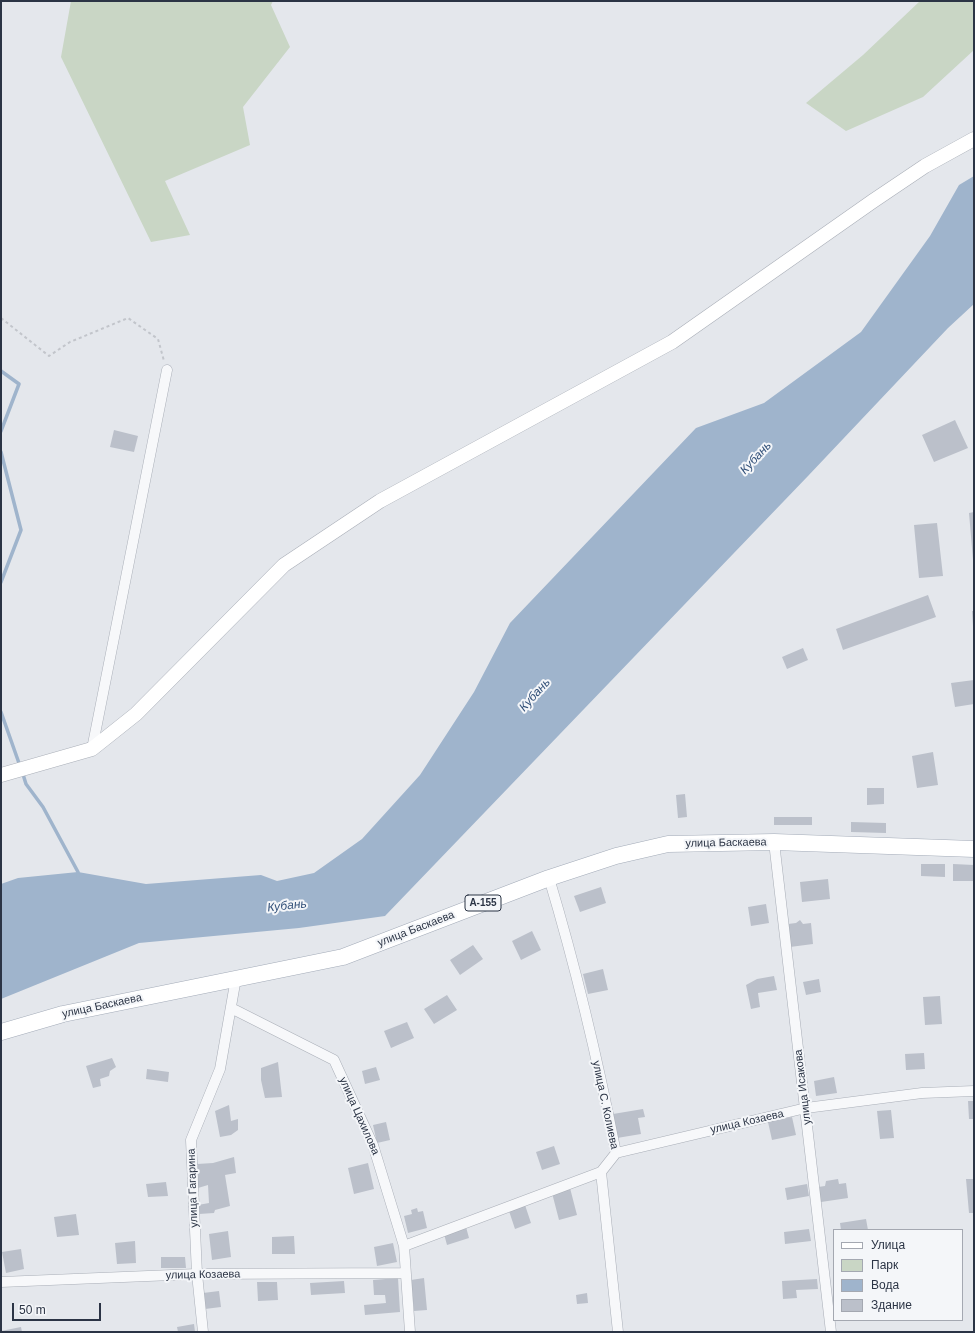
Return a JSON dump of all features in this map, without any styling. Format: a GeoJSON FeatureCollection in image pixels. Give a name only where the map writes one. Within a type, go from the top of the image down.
{"type":"FeatureCollection","features":[{"type":"Feature","properties":{"kind":"main road","name":"улица Баскаева"},"geometry":{"type":"LineString","coordinates":[[1,1032],[63,1014],[343,957],[549,878],[616,856],[668,844],[774,842],[974,849]]}},
{"type":"Feature","properties":{"kind":"street"},"geometry":{"type":"LineString","coordinates":[[1,775],[92,749],[136,714],[284,565],[380,501],[672,342],[880,196],[925,166],[974,139]]}},
{"type":"Feature","properties":{"kind":"street"},"geometry":{"type":"LineString","coordinates":[[92,749],[167,370]]}},
{"type":"Feature","properties":{"kind":"street","name":"улица Исакова"},"geometry":{"type":"LineString","coordinates":[[774,842],[831,1332]]}},
{"type":"Feature","properties":{"kind":"street","name":"улица С. Колиева"},"geometry":{"type":"LineString","coordinates":[[549,878],[561,919],[601,1078],[616,1153],[601,1172]]}},
{"type":"Feature","properties":{"kind":"street","name":"улица Гагарина"},"geometry":{"type":"LineString","coordinates":[[203,1332],[196,1274],[191,1140],[220,1069],[236,978]]}},
{"type":"Feature","properties":{"kind":"street","name":"улица Цахилова"},"geometry":{"type":"LineString","coordinates":[[231,1008],[334,1060],[373,1145],[404,1246],[410,1332]]}},
{"type":"Feature","properties":{"kind":"street","name":"улица Козаева"},"geometry":{"type":"LineString","coordinates":[[616,1153],[806,1108],[922,1093],[974,1091]]}},
{"type":"Feature","properties":{"kind":"street"},"geometry":{"type":"LineString","coordinates":[[404,1246],[601,1172],[618,1332]]}},
{"type":"Feature","properties":{"kind":"street","name":"улица Козаева"},"geometry":{"type":"LineString","coordinates":[[1,1282],[196,1274],[405,1273]]}},
{"type":"Feature","properties":{"kind":"path"},"geometry":{"type":"LineString","coordinates":[[1,318],[49,356],[70,342],[128,318],[158,339],[167,370]]}},
{"type":"Feature","properties":{"kind":"green space"},"geometry":{"type":"Polygon","coordinates":[[[71,1],[273,1],[271,5],[290,47],[243,107],[250,145],[165,181],[190,235],[151,242],[61,57],[71,1]]]}},
{"type":"Feature","properties":{"kind":"green space"},"geometry":{"type":"Polygon","coordinates":[[[920,1],[974,1],[974,50],[923,97],[846,131],[806,103],[863,55],[920,1]]]}},
{"type":"Feature","properties":{"kind":"water","name":"Кубань"},"geometry":{"type":"Polygon","coordinates":[[[974,176],[974,304],[948,328],[808,476],[385,916],[299,928],[139,943],[1,999],[1,884],[18,878],[78,872],[146,884],[261,875],[277,881],[314,873],[362,839],[420,775],[474,692],[510,623],[696,428],[764,403],[861,332],[930,236],[959,185],[974,176]]]}},
{"type":"Feature","properties":{"kind":"building"},"geometry":{"type":"Polygon","coordinates":[[[955,420],[968,448],[934,462],[922,435],[955,420]]]}},
{"type":"Feature","properties":{"kind":"building"},"geometry":{"type":"Polygon","coordinates":[[[114,430],[138,436],[134,452],[110,447],[114,430]]]}},
{"type":"Feature","properties":{"kind":"building"},"geometry":{"type":"Polygon","coordinates":[[[974,512],[974,560],[973,560],[969,513],[974,512]]]}},
{"type":"Feature","properties":{"kind":"building"},"geometry":{"type":"Polygon","coordinates":[[[937,523],[943,576],[919,578],[914,525],[937,523]]]}},
{"type":"Feature","properties":{"kind":"building"},"geometry":{"type":"Polygon","coordinates":[[[928,595],[936,617],[843,650],[836,629],[928,595]]]}},
{"type":"Feature","properties":{"kind":"building"},"geometry":{"type":"Polygon","coordinates":[[[972,611],[974,611],[974,626],[973,626],[972,611]]]}},
{"type":"Feature","properties":{"kind":"building"},"geometry":{"type":"Polygon","coordinates":[[[803,648],[808,660],[787,669],[782,657],[803,648]]]}},
{"type":"Feature","properties":{"kind":"building"},"geometry":{"type":"Polygon","coordinates":[[[974,680],[974,704],[955,707],[951,683],[974,680]]]}},
{"type":"Feature","properties":{"kind":"building"},"geometry":{"type":"Polygon","coordinates":[[[933,752],[938,785],[917,788],[912,756],[933,752]]]}},
{"type":"Feature","properties":{"kind":"building"},"geometry":{"type":"Polygon","coordinates":[[[867,788],[884,788],[884,804],[867,805],[867,788]]]}},
{"type":"Feature","properties":{"kind":"building"},"geometry":{"type":"Polygon","coordinates":[[[685,794],[687,817],[678,818],[676,795],[685,794]]]}},
{"type":"Feature","properties":{"kind":"building"},"geometry":{"type":"Polygon","coordinates":[[[774,817],[812,817],[812,825],[774,825],[774,817]]]}},
{"type":"Feature","properties":{"kind":"building"},"geometry":{"type":"Polygon","coordinates":[[[851,822],[886,823],[886,833],[851,832],[851,822]]]}},
{"type":"Feature","properties":{"kind":"building"},"geometry":{"type":"Polygon","coordinates":[[[921,864],[945,864],[945,877],[921,876],[921,864]]]}},
{"type":"Feature","properties":{"kind":"building"},"geometry":{"type":"Polygon","coordinates":[[[953,864],[974,865],[974,881],[953,881],[953,864]]]}},
{"type":"Feature","properties":{"kind":"building"},"geometry":{"type":"Polygon","coordinates":[[[828,879],[830,899],[802,902],[800,882],[828,879]]]}},
{"type":"Feature","properties":{"kind":"building"},"geometry":{"type":"Polygon","coordinates":[[[601,887],[606,903],[580,912],[574,896],[601,887]]]}},
{"type":"Feature","properties":{"kind":"building"},"geometry":{"type":"Polygon","coordinates":[[[766,904],[769,923],[751,926],[748,907],[766,904]]]}},
{"type":"Feature","properties":{"kind":"building"},"geometry":{"type":"Polygon","coordinates":[[[800,920],[803,924],[811,923],[813,944],[790,947],[788,924],[796,923],[800,920]]]}},
{"type":"Feature","properties":{"kind":"building"},"geometry":{"type":"Polygon","coordinates":[[[532,931],[541,950],[521,960],[512,941],[532,931]]]}},
{"type":"Feature","properties":{"kind":"building"},"geometry":{"type":"Polygon","coordinates":[[[473,945],[483,959],[460,975],[450,960],[473,945]]]}},
{"type":"Feature","properties":{"kind":"building"},"geometry":{"type":"Polygon","coordinates":[[[603,969],[608,990],[588,994],[583,974],[603,969]]]}},
{"type":"Feature","properties":{"kind":"building"},"geometry":{"type":"Polygon","coordinates":[[[774,976],[777,990],[758,993],[760,1007],[751,1009],[746,985],[757,979],[774,976]]]}},
{"type":"Feature","properties":{"kind":"building"},"geometry":{"type":"Polygon","coordinates":[[[819,979],[821,992],[806,995],[803,982],[819,979]]]}},
{"type":"Feature","properties":{"kind":"building"},"geometry":{"type":"Polygon","coordinates":[[[447,995],[457,1010],[434,1024],[424,1009],[447,995]]]}},
{"type":"Feature","properties":{"kind":"building"},"geometry":{"type":"Polygon","coordinates":[[[940,996],[942,1024],[925,1025],[923,997],[940,996]]]}},
{"type":"Feature","properties":{"kind":"building"},"geometry":{"type":"Polygon","coordinates":[[[407,1022],[414,1038],[391,1048],[384,1031],[407,1022]]]}},
{"type":"Feature","properties":{"kind":"building"},"geometry":{"type":"Polygon","coordinates":[[[924,1053],[925,1069],[906,1070],[905,1054],[924,1053]]]}},
{"type":"Feature","properties":{"kind":"building"},"geometry":{"type":"Polygon","coordinates":[[[112,1058],[116,1067],[110,1071],[109,1076],[100,1079],[101,1086],[93,1088],[86,1066],[112,1058]]]}},
{"type":"Feature","properties":{"kind":"building"},"geometry":{"type":"Polygon","coordinates":[[[278,1062],[282,1097],[265,1098],[261,1080],[261,1068],[278,1062]]]}},
{"type":"Feature","properties":{"kind":"building"},"geometry":{"type":"Polygon","coordinates":[[[376,1067],[380,1080],[365,1084],[362,1071],[376,1067]]]}},
{"type":"Feature","properties":{"kind":"building"},"geometry":{"type":"Polygon","coordinates":[[[147,1069],[169,1072],[168,1082],[146,1079],[147,1069]]]}},
{"type":"Feature","properties":{"kind":"building"},"geometry":{"type":"Polygon","coordinates":[[[834,1077],[837,1093],[816,1096],[814,1081],[834,1077]]]}},
{"type":"Feature","properties":{"kind":"building"},"geometry":{"type":"Polygon","coordinates":[[[968,1101],[974,1101],[974,1119],[969,1119],[968,1101]]]}},
{"type":"Feature","properties":{"kind":"building"},"geometry":{"type":"Polygon","coordinates":[[[229,1105],[231,1121],[238,1119],[238,1130],[231,1135],[220,1137],[215,1111],[229,1105]]]}},
{"type":"Feature","properties":{"kind":"building"},"geometry":{"type":"Polygon","coordinates":[[[643,1109],[645,1117],[638,1118],[641,1134],[617,1138],[613,1114],[643,1109]]]}},
{"type":"Feature","properties":{"kind":"building"},"geometry":{"type":"Polygon","coordinates":[[[891,1110],[894,1138],[880,1139],[877,1111],[891,1110]]]}},
{"type":"Feature","properties":{"kind":"building"},"geometry":{"type":"Polygon","coordinates":[[[792,1117],[796,1135],[772,1140],[768,1122],[792,1117]]]}},
{"type":"Feature","properties":{"kind":"building"},"geometry":{"type":"Polygon","coordinates":[[[386,1122],[390,1140],[377,1143],[373,1125],[386,1122]]]}},
{"type":"Feature","properties":{"kind":"building"},"geometry":{"type":"Polygon","coordinates":[[[554,1146],[560,1164],[542,1170],[536,1152],[554,1146]]]}},
{"type":"Feature","properties":{"kind":"building"},"geometry":{"type":"Polygon","coordinates":[[[234,1157],[236,1173],[225,1175],[230,1206],[215,1210],[214,1213],[199,1214],[198,1205],[209,1203],[208,1185],[198,1188],[197,1164],[213,1163],[234,1157]]]}},
{"type":"Feature","properties":{"kind":"building"},"geometry":{"type":"Polygon","coordinates":[[[368,1163],[374,1189],[354,1194],[348,1168],[368,1163]]]}},
{"type":"Feature","properties":{"kind":"building"},"geometry":{"type":"Polygon","coordinates":[[[838,1179],[839,1184],[846,1183],[848,1198],[821,1202],[818,1187],[825,1186],[826,1181],[838,1179]]]}},
{"type":"Feature","properties":{"kind":"building"},"geometry":{"type":"Polygon","coordinates":[[[966,1179],[974,1179],[974,1213],[969,1213],[966,1179]]]}},
{"type":"Feature","properties":{"kind":"building"},"geometry":{"type":"Polygon","coordinates":[[[166,1182],[168,1196],[148,1197],[146,1184],[166,1182]]]}},
{"type":"Feature","properties":{"kind":"building"},"geometry":{"type":"Polygon","coordinates":[[[807,1184],[809,1196],[787,1200],[785,1188],[807,1184]]]}},
{"type":"Feature","properties":{"kind":"building"},"geometry":{"type":"Polygon","coordinates":[[[570,1188],[577,1215],[559,1220],[552,1193],[570,1188]]]}},
{"type":"Feature","properties":{"kind":"building"},"geometry":{"type":"Polygon","coordinates":[[[525,1205],[531,1223],[515,1229],[509,1211],[525,1205]]]}},
{"type":"Feature","properties":{"kind":"building"},"geometry":{"type":"Polygon","coordinates":[[[417,1208],[418,1212],[423,1211],[427,1228],[408,1233],[404,1216],[412,1214],[411,1210],[417,1208]]]}},
{"type":"Feature","properties":{"kind":"building"},"geometry":{"type":"Polygon","coordinates":[[[76,1214],[79,1235],[57,1237],[54,1217],[76,1214]]]}},
{"type":"Feature","properties":{"kind":"building"},"geometry":{"type":"Polygon","coordinates":[[[866,1219],[868,1229],[841,1229],[840,1223],[866,1219]]]}},
{"type":"Feature","properties":{"kind":"building"},"geometry":{"type":"Polygon","coordinates":[[[466,1227],[469,1238],[447,1245],[444,1234],[466,1227]]]}},
{"type":"Feature","properties":{"kind":"building"},"geometry":{"type":"Polygon","coordinates":[[[809,1229],[811,1241],[785,1244],[784,1232],[809,1229]]]}},
{"type":"Feature","properties":{"kind":"building"},"geometry":{"type":"Polygon","coordinates":[[[228,1231],[231,1257],[212,1260],[209,1234],[228,1231]]]}},
{"type":"Feature","properties":{"kind":"building"},"geometry":{"type":"Polygon","coordinates":[[[294,1236],[295,1254],[272,1254],[272,1237],[294,1236]]]}},
{"type":"Feature","properties":{"kind":"building"},"geometry":{"type":"Polygon","coordinates":[[[135,1241],[136,1263],[117,1264],[115,1243],[135,1241]]]}},
{"type":"Feature","properties":{"kind":"building"},"geometry":{"type":"Polygon","coordinates":[[[393,1243],[397,1262],[377,1266],[374,1247],[393,1243]]]}},
{"type":"Feature","properties":{"kind":"building"},"geometry":{"type":"Polygon","coordinates":[[[21,1249],[24,1269],[6,1273],[2,1252],[21,1249]]]}},
{"type":"Feature","properties":{"kind":"building"},"geometry":{"type":"Polygon","coordinates":[[[161,1257],[185,1257],[186,1268],[161,1268],[161,1257]]]}},
{"type":"Feature","properties":{"kind":"building"},"geometry":{"type":"Polygon","coordinates":[[[398,1278],[400,1312],[365,1315],[364,1305],[386,1303],[385,1295],[374,1295],[373,1280],[398,1278]]]}},
{"type":"Feature","properties":{"kind":"building"},"geometry":{"type":"Polygon","coordinates":[[[424,1278],[427,1310],[414,1311],[411,1280],[424,1278]]]}},
{"type":"Feature","properties":{"kind":"building"},"geometry":{"type":"Polygon","coordinates":[[[817,1279],[818,1289],[796,1290],[797,1298],[783,1299],[782,1281],[817,1279]]]}},
{"type":"Feature","properties":{"kind":"building"},"geometry":{"type":"Polygon","coordinates":[[[344,1281],[345,1293],[311,1295],[310,1283],[344,1281]]]}},
{"type":"Feature","properties":{"kind":"building"},"geometry":{"type":"Polygon","coordinates":[[[257,1282],[277,1282],[278,1300],[258,1301],[257,1282]]]}},
{"type":"Feature","properties":{"kind":"building"},"geometry":{"type":"Polygon","coordinates":[[[219,1291],[221,1307],[205,1309],[203,1293],[219,1291]]]}},
{"type":"Feature","properties":{"kind":"building"},"geometry":{"type":"Polygon","coordinates":[[[587,1293],[588,1303],[577,1304],[576,1295],[587,1293]]]}},
{"type":"Feature","properties":{"kind":"building"},"geometry":{"type":"Polygon","coordinates":[[[194,1324],[195,1332],[178,1332],[177,1327],[194,1324]]]}},
{"type":"Feature","properties":{"kind":"building"},"geometry":{"type":"Polygon","coordinates":[[[21,1327],[22,1332],[1,1332],[1,1331],[21,1327]]]}},
{"type":"Feature","properties":{"kind":"waterway"},"geometry":{"type":"LineString","coordinates":[[1,371],[19,384],[1,431]]}},
{"type":"Feature","properties":{"kind":"waterway"},"geometry":{"type":"LineString","coordinates":[[1,452],[21,530],[1,582]]}},
{"type":"Feature","properties":{"kind":"waterway"},"geometry":{"type":"LineString","coordinates":[[1,712],[20,766]]}},
{"type":"Feature","properties":{"kind":"waterway"},"geometry":{"type":"LineString","coordinates":[[22,771],[26,784],[43,807],[78,872],[78,876]]}}]}
